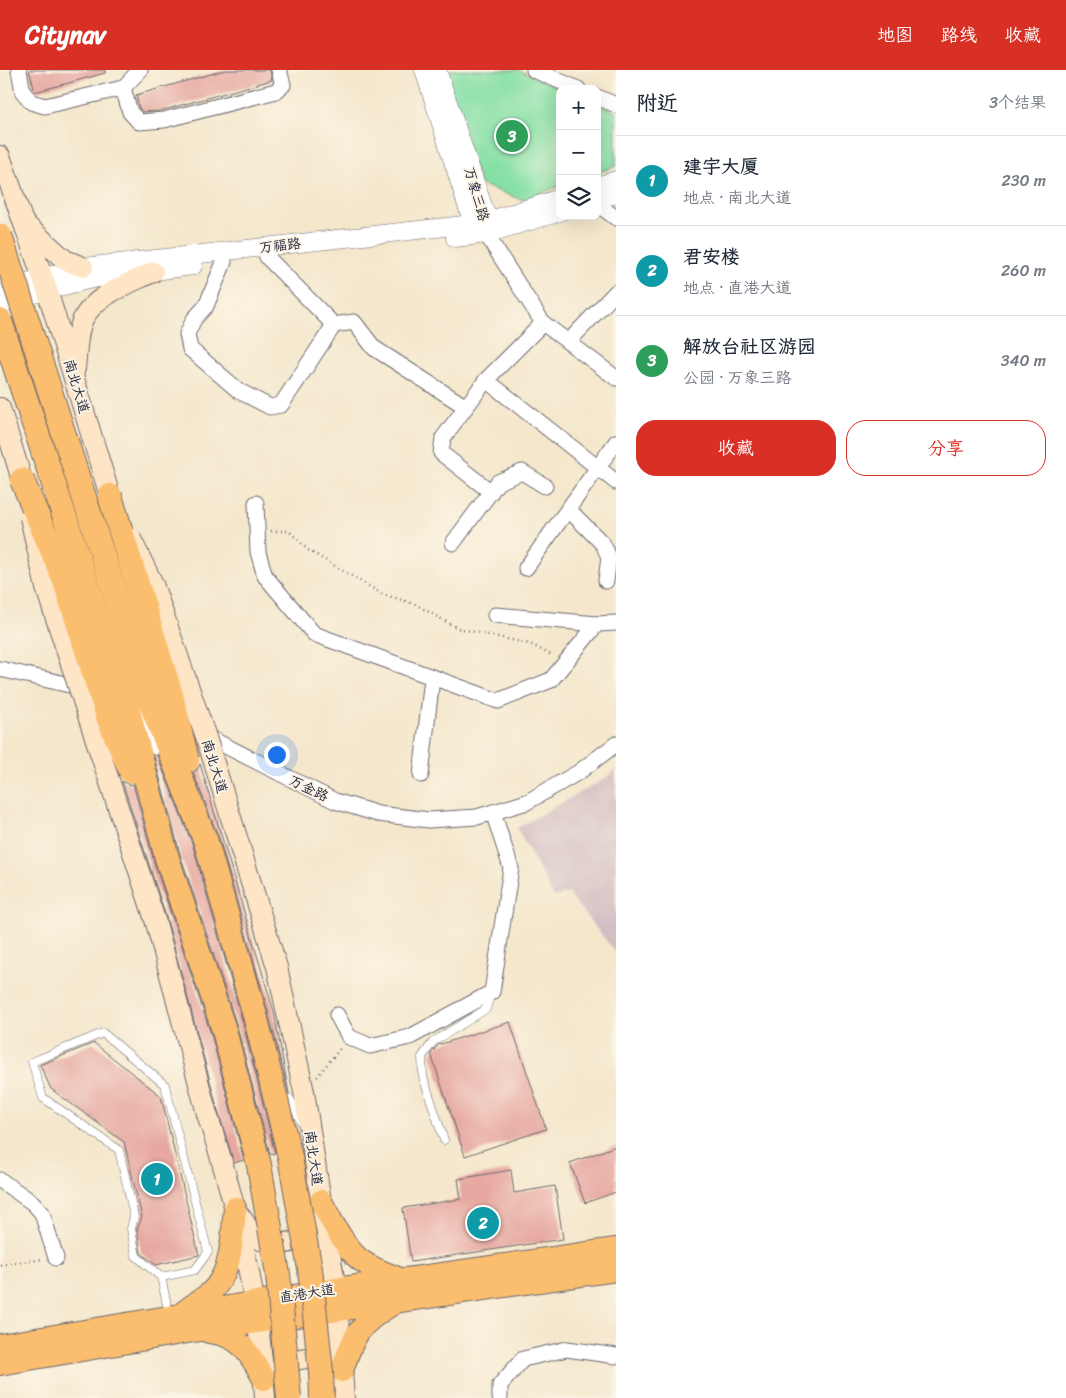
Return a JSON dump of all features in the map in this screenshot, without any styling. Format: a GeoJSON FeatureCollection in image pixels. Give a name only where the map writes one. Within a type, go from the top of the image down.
{"type":"FeatureCollection","features":[{"type":"Feature","properties":{"kind":"highway","name":"南北大道"},"geometry":{"type":"LineString","coordinates":[[0,236],[148,696],[206,842],[256,1019],[290,1157],[310,1269],[322,1398]]}},
{"type":"Feature","properties":{"kind":"highway"},"geometry":{"type":"LineString","coordinates":[[6,302],[126,703],[167,858],[224,1030],[259,1165],[278,1274],[289,1398]]}},
{"type":"Feature","properties":{"kind":"highway"},"geometry":{"type":"LineString","coordinates":[[22,480],[64,578],[108,717],[167,858]]}},
{"type":"Feature","properties":{"kind":"highway"},"geometry":{"type":"LineString","coordinates":[[110,496],[171,695],[206,842]]}},
{"type":"Feature","properties":{"kind":"main road","name":"南北大道"},"geometry":{"type":"LineString","coordinates":[[0,156],[45,283],[110,496],[154,584],[206,737],[277,967],[297,1095],[313,1149],[337,1300],[344,1398]]}},
{"type":"Feature","properties":{"kind":"main road"},"geometry":{"type":"LineString","coordinates":[[23,223],[65,260],[83,267]]}},
{"type":"Feature","properties":{"kind":"main road"},"geometry":{"type":"LineString","coordinates":[[74,376],[79,333],[83,319],[92,307],[112,292],[153,272]]}},
{"type":"Feature","properties":{"kind":"main road"},"geometry":{"type":"LineString","coordinates":[[0,408],[22,480],[46,588],[156,923],[211,1112],[235,1208],[256,1312],[264,1388]]}},
{"type":"Feature","properties":{"kind":"main road"},"geometry":{"type":"LineString","coordinates":[[235,1208],[257,1238],[280,1243],[294,1242],[308,1236],[316,1226],[320,1201]]}},
{"type":"Feature","properties":{"kind":"main road"},"geometry":{"type":"LineString","coordinates":[[264,1388],[295,1359],[309,1357],[331,1360],[342,1371],[350,1345],[360,1329],[399,1290],[374,1268],[352,1254],[320,1201]]}},
{"type":"Feature","properties":{"kind":"main road"},"geometry":{"type":"LineString","coordinates":[[235,1208],[231,1247],[225,1271],[211,1292],[181,1320],[221,1333],[237,1341],[250,1353],[264,1388]]}},
{"type":"Feature","properties":{"kind":"main road","name":"直港大道"},"geometry":{"type":"LineString","coordinates":[[0,1345],[337,1300],[616,1249]]}},
{"type":"Feature","properties":{"kind":"main road","name":"直港大道"},"geometry":{"type":"LineString","coordinates":[[399,1290],[616,1270]]}},
{"type":"Feature","properties":{"kind":"main road","name":"直港大道"},"geometry":{"type":"LineString","coordinates":[[0,1364],[181,1320]]}},
{"type":"Feature","properties":{"kind":"street"},"geometry":{"type":"LineString","coordinates":[[20,70],[23,92],[30,102],[45,106],[123,88],[140,70]]}},
{"type":"Feature","properties":{"kind":"street"},"geometry":{"type":"LineString","coordinates":[[123,88],[130,112],[139,122],[164,120],[276,91],[282,85],[279,70]]}},
{"type":"Feature","properties":{"kind":"street","name":"万象三路"},"geometry":{"type":"LineString","coordinates":[[424,70],[482,226]]}},
{"type":"Feature","properties":{"kind":"street","name":"万象三路"},"geometry":{"type":"LineString","coordinates":[[437,70],[482,226]]}},
{"type":"Feature","properties":{"kind":"street"},"geometry":{"type":"LineString","coordinates":[[534,70],[569,85]]}},
{"type":"Feature","properties":{"kind":"street"},"geometry":{"type":"LineString","coordinates":[[601,99],[616,105]]}},
{"type":"Feature","properties":{"kind":"street"},"geometry":{"type":"LineString","coordinates":[[601,185],[616,180]]}},
{"type":"Feature","properties":{"kind":"street"},"geometry":{"type":"LineString","coordinates":[[601,199],[616,194]]}},
{"type":"Feature","properties":{"kind":"street","name":"万福路"},"geometry":{"type":"LineString","coordinates":[[6,302],[83,267],[482,226],[556,199]]}},
{"type":"Feature","properties":{"kind":"street"},"geometry":{"type":"LineString","coordinates":[[601,207],[616,218]]}},
{"type":"Feature","properties":{"kind":"street","name":"万福路"},"geometry":{"type":"LineString","coordinates":[[45,283],[153,272],[266,257],[482,226],[556,213]]}},
{"type":"Feature","properties":{"kind":"street"},"geometry":{"type":"LineString","coordinates":[[482,226],[543,323],[616,378]]}},
{"type":"Feature","properties":{"kind":"street"},"geometry":{"type":"LineString","coordinates":[[266,257],[334,325]]}},
{"type":"Feature","properties":{"kind":"street"},"geometry":{"type":"LineString","coordinates":[[224,262],[206,306],[194,319],[187,334],[190,349],[238,391],[270,407],[281,405],[334,325],[354,322],[374,348],[466,407]]}},
{"type":"Feature","properties":{"kind":"street"},"geometry":{"type":"LineString","coordinates":[[568,342],[616,292]]}},
{"type":"Feature","properties":{"kind":"street"},"geometry":{"type":"LineString","coordinates":[[491,492],[441,453],[443,438],[486,380],[543,323]]}},
{"type":"Feature","properties":{"kind":"street"},"geometry":{"type":"LineString","coordinates":[[486,380],[616,482]]}},
{"type":"Feature","properties":{"kind":"street"},"geometry":{"type":"LineString","coordinates":[[526,568],[616,442]]}},
{"type":"Feature","properties":{"kind":"street"},"geometry":{"type":"LineString","coordinates":[[453,543],[498,482],[522,472],[545,486]]}},
{"type":"Feature","properties":{"kind":"street"},"geometry":{"type":"LineString","coordinates":[[256,502],[258,552],[265,576],[314,634],[432,678],[498,701],[551,680],[597,624]]}},
{"type":"Feature","properties":{"kind":"street"},"geometry":{"type":"LineString","coordinates":[[568,509],[604,544],[609,557],[606,580]]}},
{"type":"Feature","properties":{"kind":"street"},"geometry":{"type":"LineString","coordinates":[[495,615],[597,624],[616,623]]}},
{"type":"Feature","properties":{"kind":"street","name":"万金路"},"geometry":{"type":"LineString","coordinates":[[0,669],[136,701],[335,801],[378,814],[429,820],[477,818],[527,802],[579,772],[616,744]]}},
{"type":"Feature","properties":{"kind":"street"},"geometry":{"type":"LineString","coordinates":[[420,775],[432,678]]}},
{"type":"Feature","properties":{"kind":"street"},"geometry":{"type":"LineString","coordinates":[[337,1015],[349,1037],[370,1046],[410,1036],[492,992],[511,868],[494,812]]}},
{"type":"Feature","properties":{"kind":"street"},"geometry":{"type":"LineString","coordinates":[[0,1180],[33,1203],[42,1213],[56,1258]]}},
{"type":"Feature","properties":{"kind":"street"},"geometry":{"type":"LineString","coordinates":[[500,1398],[500,1385],[523,1358],[567,1349],[616,1356]]}},
{"type":"Feature","properties":{"kind":"lane"},"geometry":{"type":"LineString","coordinates":[[6,302],[57,441]]}},
{"type":"Feature","properties":{"kind":"lane"},"geometry":{"type":"LineString","coordinates":[[136,701],[151,750]]}},
{"type":"Feature","properties":{"kind":"lane"},"geometry":{"type":"LineString","coordinates":[[444,1140],[422,1077],[422,1057],[433,1042],[486,1008],[492,992]]}},
{"type":"Feature","properties":{"kind":"lane"},"geometry":{"type":"LineString","coordinates":[[161,1277],[195,1270],[208,1252],[165,1085],[103,1033],[32,1062],[44,1098],[118,1150],[134,1216],[131,1229],[136,1256],[161,1277],[181,1320]]}},
{"type":"Feature","properties":{"kind":"path"},"geometry":{"type":"LineString","coordinates":[[257,530],[289,531],[308,550],[382,594],[416,604],[457,628],[530,644],[565,662]]}},
{"type":"Feature","properties":{"kind":"path"},"geometry":{"type":"LineString","coordinates":[[297,1095],[349,1037]]}},
{"type":"Feature","properties":{"kind":"path"},"geometry":{"type":"LineString","coordinates":[[0,1265],[56,1258]]}},
{"type":"Feature","properties":{"kind":"shaded area"},"geometry":{"type":"Polygon","coordinates":[[[616,768],[616,953],[568,893],[554,897],[517,828],[606,778],[616,768]]]}},
{"type":"Feature","properties":{"kind":"green space"},"geometry":{"type":"Polygon","coordinates":[[[443,70],[519,70],[556,86],[556,187],[522,200],[480,184],[443,70]]]}},
{"type":"Feature","properties":{"kind":"green space"},"geometry":{"type":"Polygon","coordinates":[[[601,106],[616,112],[616,166],[601,172],[601,106]]]}},
{"type":"Feature","properties":{"kind":"building"},"geometry":{"type":"Polygon","coordinates":[[[29,70],[105,70],[105,73],[35,92],[29,70]]]}},
{"type":"Feature","properties":{"kind":"building"},"geometry":{"type":"Polygon","coordinates":[[[225,70],[270,70],[272,80],[160,111],[143,112],[139,108],[136,95],[225,70]]]}},
{"type":"Feature","properties":{"kind":"building"},"geometry":{"type":"Polygon","coordinates":[[[157,755],[193,846],[243,1023],[275,1153],[270,1154],[237,1026],[180,854],[154,756],[157,755]]]}},
{"type":"Feature","properties":{"kind":"building"},"geometry":{"type":"Polygon","coordinates":[[[200,764],[274,1012],[289,1094],[269,1015],[219,838],[193,772],[197,770],[200,764]]]}},
{"type":"Feature","properties":{"kind":"building"},"geometry":{"type":"Polygon","coordinates":[[[122,781],[129,785],[133,784],[154,862],[211,1034],[244,1160],[234,1163],[218,1111],[167,920],[122,781]]]}},
{"type":"Feature","properties":{"kind":"building"},"geometry":{"type":"Polygon","coordinates":[[[510,1022],[546,1129],[465,1156],[431,1054],[438,1045],[510,1022]]]}},
{"type":"Feature","properties":{"kind":"building"},"geometry":{"type":"Polygon","coordinates":[[[94,1043],[161,1096],[199,1255],[156,1265],[141,1253],[137,1229],[142,1217],[124,1142],[51,1089],[40,1065],[94,1043]]]}},
{"type":"Feature","properties":{"kind":"building"},"geometry":{"type":"Polygon","coordinates":[[[616,1146],[616,1192],[585,1203],[570,1163],[616,1146]]]}},
{"type":"Feature","properties":{"kind":"building"},"geometry":{"type":"Polygon","coordinates":[[[511,1170],[514,1193],[555,1186],[563,1239],[411,1262],[403,1208],[461,1199],[458,1179],[511,1170]]]}},
{"type":"Feature","properties":{"kind":"place","name":"解放台社区游园"},"geometry":{"type":"Point","coordinates":[512,136]}},
{"type":"Feature","properties":{"kind":"place","name":"建宇大厦"},"geometry":{"type":"Point","coordinates":[157,1179]}},
{"type":"Feature","properties":{"kind":"place","name":"君安楼"},"geometry":{"type":"Point","coordinates":[483,1223]}}]}
